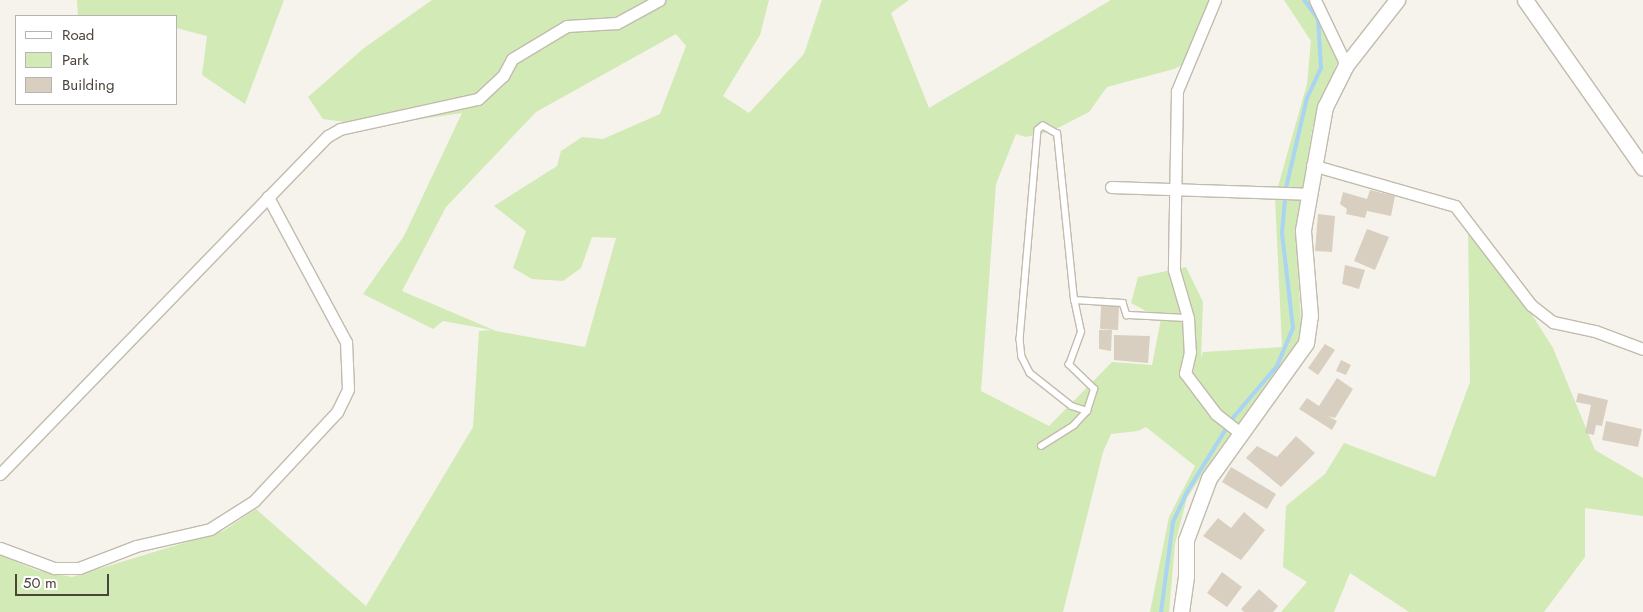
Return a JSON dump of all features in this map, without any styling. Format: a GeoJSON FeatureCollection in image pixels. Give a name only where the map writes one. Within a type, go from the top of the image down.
{"type":"FeatureCollection","features":[{"type":"Feature","properties":{"kind":"street"},"geometry":{"type":"LineString","coordinates":[[0,474],[291,172],[340,129],[478,99],[503,76],[512,58],[567,26],[617,24],[659,0]]}},
{"type":"Feature","properties":{"kind":"street"},"geometry":{"type":"LineString","coordinates":[[1215,0],[1177,91],[1174,270],[1188,318],[1190,352],[1185,372],[1216,414],[1240,433]]}},
{"type":"Feature","properties":{"kind":"street"},"geometry":{"type":"LineString","coordinates":[[1315,0],[1346,65]]}},
{"type":"Feature","properties":{"kind":"street"},"geometry":{"type":"LineString","coordinates":[[1181,612],[1189,525],[1209,478],[1306,343],[1310,316],[1303,264],[1307,194],[1324,107],[1346,65],[1397,0]]}},
{"type":"Feature","properties":{"kind":"street"},"geometry":{"type":"LineString","coordinates":[[1525,0],[1643,168]]}},
{"type":"Feature","properties":{"kind":"street"},"geometry":{"type":"LineString","coordinates":[[1312,165],[1455,206],[1532,305],[1553,322],[1595,331],[1643,349]]}},
{"type":"Feature","properties":{"kind":"street"},"geometry":{"type":"LineString","coordinates":[[1111,187],[1274,190],[1307,194]]}},
{"type":"Feature","properties":{"kind":"street"},"geometry":{"type":"LineString","coordinates":[[0,548],[54,568],[79,568],[136,546],[210,529],[254,501],[337,412],[348,389],[346,342],[268,198]]}},
{"type":"Feature","properties":{"kind":"lane"},"geometry":{"type":"LineString","coordinates":[[1041,446],[1074,425],[1087,411],[1094,389],[1069,366],[1080,332],[1074,300],[1057,134],[1043,126],[1038,130],[1020,339],[1022,357],[1030,373],[1072,406],[1087,411]]}},
{"type":"Feature","properties":{"kind":"lane"},"geometry":{"type":"LineString","coordinates":[[1074,300],[1123,303],[1127,315],[1188,318]]}},
{"type":"Feature","properties":{"kind":"green space"},"geometry":{"type":"Polygon","coordinates":[[[77,0],[284,0],[245,104],[202,75],[207,36],[178,29],[178,15],[78,15],[77,0]]]}},
{"type":"Feature","properties":{"kind":"green space"},"geometry":{"type":"Polygon","coordinates":[[[432,0],[769,0],[760,35],[723,96],[749,113],[804,54],[822,0],[909,0],[891,13],[929,108],[1111,0],[1220,0],[1200,56],[1174,69],[1107,87],[1089,112],[1052,131],[1026,137],[1016,134],[996,184],[981,391],[1049,426],[1112,362],[1152,365],[1161,319],[1131,303],[1138,277],[1186,267],[1203,302],[1201,358],[1203,352],[1282,347],[1275,197],[1307,84],[1311,41],[1284,0],[1310,0],[1338,61],[1313,125],[1296,230],[1302,342],[1217,452],[1187,498],[1175,544],[1169,612],[1150,612],[1169,517],[1195,466],[1146,427],[1138,431],[1111,434],[1103,452],[1063,612],[0,612],[0,555],[36,570],[72,577],[223,531],[256,509],[366,606],[473,427],[479,331],[492,330],[443,321],[433,329],[363,294],[404,236],[462,113],[374,126],[323,119],[308,97],[364,48],[432,0]],[[676,34],[536,112],[446,207],[402,291],[496,331],[585,347],[616,238],[592,237],[581,268],[563,281],[532,279],[513,268],[526,231],[494,206],[557,166],[561,151],[582,137],[603,139],[660,114],[686,46],[676,34]]]}},
{"type":"Feature","properties":{"kind":"green space"},"geometry":{"type":"Polygon","coordinates":[[[1468,223],[1492,252],[1553,348],[1595,450],[1643,478],[1643,516],[1585,508],[1585,557],[1544,612],[1409,612],[1350,573],[1334,612],[1281,612],[1307,582],[1283,567],[1286,506],[1325,474],[1344,443],[1435,477],[1470,382],[1468,223]]]}},
{"type":"Feature","properties":{"kind":"building"},"geometry":{"type":"Polygon","coordinates":[[[1370,190],[1395,196],[1391,216],[1367,211],[1365,218],[1346,214],[1347,209],[1340,204],[1343,192],[1367,199],[1370,190]]]}},
{"type":"Feature","properties":{"kind":"building"},"geometry":{"type":"Polygon","coordinates":[[[1318,214],[1335,216],[1332,252],[1315,251],[1318,214]]]}},
{"type":"Feature","properties":{"kind":"building"},"geometry":{"type":"Polygon","coordinates":[[[1367,229],[1389,237],[1375,270],[1354,261],[1367,229]]]}},
{"type":"Feature","properties":{"kind":"building"},"geometry":{"type":"Polygon","coordinates":[[[1345,265],[1365,270],[1359,289],[1342,284],[1345,265]]]}},
{"type":"Feature","properties":{"kind":"building"},"geometry":{"type":"Polygon","coordinates":[[[1101,305],[1119,306],[1118,330],[1100,329],[1101,305]]]}},
{"type":"Feature","properties":{"kind":"building"},"geometry":{"type":"Polygon","coordinates":[[[1099,330],[1112,330],[1111,351],[1099,349],[1099,330]]]}},
{"type":"Feature","properties":{"kind":"building"},"geometry":{"type":"Polygon","coordinates":[[[1114,335],[1150,336],[1148,363],[1114,360],[1114,335]]]}},
{"type":"Feature","properties":{"kind":"building"},"geometry":{"type":"Polygon","coordinates":[[[1325,344],[1335,350],[1318,375],[1308,368],[1325,344]]]}},
{"type":"Feature","properties":{"kind":"building"},"geometry":{"type":"Polygon","coordinates":[[[1341,360],[1351,365],[1346,375],[1336,371],[1341,360]]]}},
{"type":"Feature","properties":{"kind":"building"},"geometry":{"type":"Polygon","coordinates":[[[1337,378],[1353,389],[1335,418],[1328,416],[1337,421],[1332,430],[1299,409],[1307,398],[1319,406],[1337,378]]]}},
{"type":"Feature","properties":{"kind":"building"},"geometry":{"type":"Polygon","coordinates":[[[1578,393],[1608,400],[1602,426],[1596,425],[1594,435],[1585,433],[1591,405],[1576,402],[1578,393]]]}},
{"type":"Feature","properties":{"kind":"building"},"geometry":{"type":"Polygon","coordinates":[[[1606,421],[1642,429],[1638,447],[1602,440],[1606,421]]]}},
{"type":"Feature","properties":{"kind":"building"},"geometry":{"type":"Polygon","coordinates":[[[1296,436],[1315,453],[1281,487],[1246,458],[1257,446],[1277,457],[1296,436]]]}},
{"type":"Feature","properties":{"kind":"building"},"geometry":{"type":"Polygon","coordinates":[[[1231,467],[1276,494],[1267,509],[1222,482],[1231,467]]]}},
{"type":"Feature","properties":{"kind":"building"},"geometry":{"type":"Polygon","coordinates":[[[1244,512],[1265,530],[1241,560],[1203,536],[1218,518],[1231,528],[1244,512]]]}},
{"type":"Feature","properties":{"kind":"building"},"geometry":{"type":"Polygon","coordinates":[[[1222,572],[1242,587],[1227,607],[1207,593],[1222,572]]]}},
{"type":"Feature","properties":{"kind":"building"},"geometry":{"type":"Polygon","coordinates":[[[1259,589],[1278,606],[1273,612],[1244,612],[1241,609],[1259,589]]]}},
{"type":"Feature","properties":{"kind":"waterway"},"geometry":{"type":"LineString","coordinates":[[1161,612],[1173,522],[1187,492],[1232,419],[1277,366],[1293,328],[1282,233],[1286,188],[1307,98],[1321,68],[1318,19],[1304,0]]}}]}
